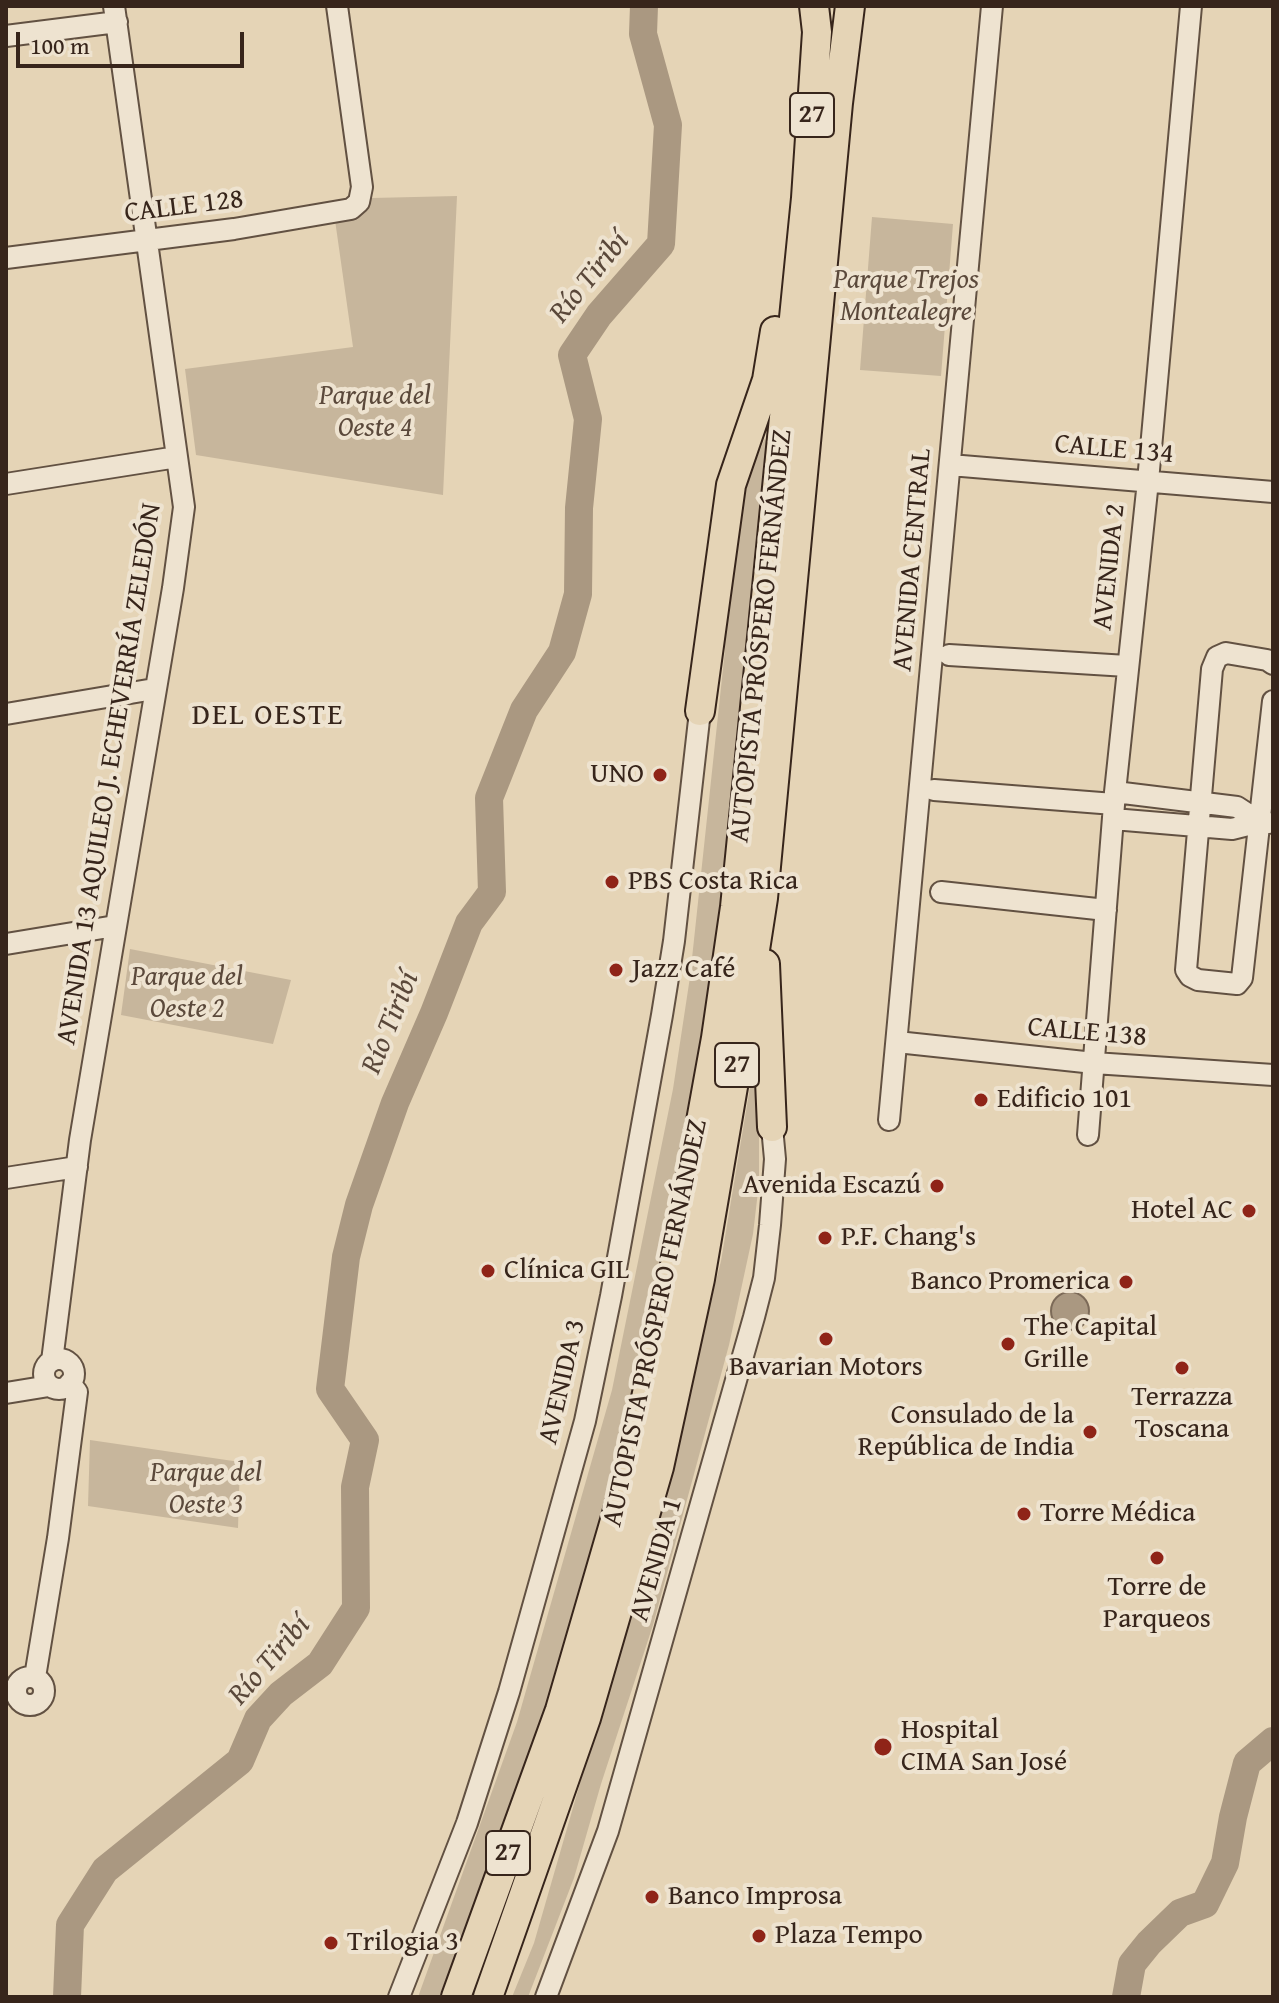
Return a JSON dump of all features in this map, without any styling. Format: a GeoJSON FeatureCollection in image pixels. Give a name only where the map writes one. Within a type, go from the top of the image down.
{"type":"FeatureCollection","features":[{"type":"Feature","properties":{"kind":"highway","name":"AUTOPISTA PRÓSPERO FERNÁNDEZ"},"geometry":{"type":"LineString","coordinates":[[456,1997],[560,1710],[632,1462],[674,1270],[716,1038],[735,907],[806,198],[817,32],[814,6]]}},
{"type":"Feature","properties":{"kind":"highway","name":"AUTOPISTA PRÓSPERO FERNÁNDEZ"},"geometry":{"type":"LineString","coordinates":[[488,1997],[586,1718],[659,1467],[700,1279],[763,898],[850,6]]}},
{"type":"Feature","properties":{"kind":"highway"},"geometry":{"type":"LineString","coordinates":[[700,711],[731,485],[767,380],[780,300],[806,198]]}},
{"type":"Feature","properties":{"kind":"highway"},"geometry":{"type":"LineString","coordinates":[[763,898],[772,1127]]}},
{"type":"Feature","properties":{"kind":"street","name":"CALLE 128"},"geometry":{"type":"LineString","coordinates":[[6,258],[320,216],[351,209],[362,196],[337,6]]}},
{"type":"Feature","properties":{"kind":"street","name":"AVENIDA CENTRAL"},"geometry":{"type":"LineString","coordinates":[[889,1120],[992,6]]}},
{"type":"Feature","properties":{"kind":"street","name":"AVENIDA 2"},"geometry":{"type":"LineString","coordinates":[[1088,1135],[1114,805],[1148,481],[1191,6]]}},
{"type":"Feature","properties":{"kind":"street"},"geometry":{"type":"LineString","coordinates":[[6,36],[116,14]]}},
{"type":"Feature","properties":{"kind":"street","name":"AVENIDA 13 AQUILEO J. ECHEVERRÍA ZELEDÓN"},"geometry":{"type":"LineString","coordinates":[[60,1385],[74,1374],[70,1365],[62,1359],[52,1361],[77,1167],[184,507],[116,14]]}},
{"type":"Feature","properties":{"kind":"street"},"geometry":{"type":"LineString","coordinates":[[6,484],[177,457]]}},
{"type":"Feature","properties":{"kind":"street","name":"CALLE 134"},"geometry":{"type":"LineString","coordinates":[[950,465],[1273,492]]}},
{"type":"Feature","properties":{"kind":"street"},"geometry":{"type":"LineString","coordinates":[[1273,664],[1267,660],[1226,653],[1217,657],[1212,669],[1186,970],[1198,980],[1237,984],[1242,978],[1266,822],[1273,701]]}},
{"type":"Feature","properties":{"kind":"street"},"geometry":{"type":"LineString","coordinates":[[949,655],[1127,666]]}},
{"type":"Feature","properties":{"kind":"street"},"geometry":{"type":"LineString","coordinates":[[6,714],[154,689]]}},
{"type":"Feature","properties":{"kind":"street","name":"AVENIDA 3"},"geometry":{"type":"LineString","coordinates":[[399,1997],[467,1823],[509,1692],[585,1421],[611,1296],[674,941],[700,711]]}},
{"type":"Feature","properties":{"kind":"street"},"geometry":{"type":"LineString","coordinates":[[934,790],[1114,805],[1201,801],[1237,807],[1266,822]]}},
{"type":"Feature","properties":{"kind":"street"},"geometry":{"type":"LineString","coordinates":[[1114,805],[1198,826],[1232,829],[1266,822]]}},
{"type":"Feature","properties":{"kind":"street"},"geometry":{"type":"LineString","coordinates":[[941,892],[1106,910]]}},
{"type":"Feature","properties":{"kind":"street"},"geometry":{"type":"LineString","coordinates":[[6,944],[115,926]]}},
{"type":"Feature","properties":{"kind":"street","name":"CALLE 138"},"geometry":{"type":"LineString","coordinates":[[897,1042],[1094,1063],[1273,1075]]}},
{"type":"Feature","properties":{"kind":"street","name":"AVENIDA 1"},"geometry":{"type":"LineString","coordinates":[[546,1997],[612,1817],[764,1278],[775,1159],[772,1127]]}},
{"type":"Feature","properties":{"kind":"street"},"geometry":{"type":"LineString","coordinates":[[6,1178],[77,1167]]}},
{"type":"Feature","properties":{"kind":"street"},"geometry":{"type":"LineString","coordinates":[[6,1393],[60,1385],[77,1392],[58,1538],[35,1677]]}},
{"type":"Feature","properties":{"kind":"green space","name":"Parque del Oeste 4"},"geometry":{"type":"Polygon","coordinates":[[[457,196],[443,495],[196,455],[185,369],[353,347],[335,220],[361,213],[372,198],[457,196]]]}},
{"type":"Feature","properties":{"kind":"green space","name":"Parque Trejos Montealegre"},"geometry":{"type":"Polygon","coordinates":[[[872,217],[953,224],[941,376],[860,370],[872,217]]]}},
{"type":"Feature","properties":{"kind":"green space"},"geometry":{"type":"Polygon","coordinates":[[[765,438],[768,447],[718,982],[695,1124],[623,1444],[535,1755],[439,1997],[418,1997],[517,1722],[612,1390],[673,1089],[690,977],[725,650],[721,628],[747,481],[765,438]]]}},
{"type":"Feature","properties":{"kind":"green space","name":"Parque del Oeste 2"},"geometry":{"type":"Polygon","coordinates":[[[130,949],[291,980],[273,1044],[121,1015],[130,949]]]}},
{"type":"Feature","properties":{"kind":"green space"},"geometry":{"type":"Polygon","coordinates":[[[755,1057],[759,1078],[759,1183],[753,1234],[729,1345],[653,1625],[574,1878],[528,1997],[512,1997],[534,1943],[657,1516],[721,1261],[755,1057]]]}},
{"type":"Feature","properties":{"kind":"green space","name":"Parque del Oeste 3"},"geometry":{"type":"Polygon","coordinates":[[[90,1440],[240,1462],[238,1528],[88,1506],[90,1440]]]}},
{"type":"Feature","properties":{"kind":"shaded area"},"geometry":{"type":"Polygon","coordinates":[[[1070,1292],[1083,1298],[1089,1311],[1083,1324],[1070,1330],[1057,1324],[1051,1311],[1057,1298],[1070,1292]]]}},
{"type":"Feature","properties":{"kind":"waterway","name":"Río Tiribí"},"geometry":{"type":"LineString","coordinates":[[67,1997],[70,1925],[105,1870],[240,1761],[258,1719],[281,1694],[320,1664],[356,1608],[355,1487],[365,1440],[330,1389],[346,1257],[359,1205],[395,1103],[469,923],[492,892],[489,798],[524,710],[562,652],[578,594],[579,508],[588,419],[572,355],[599,315],[661,244],[668,125],[643,34],[644,6]]}},
{"type":"Feature","properties":{"kind":"waterway"},"geometry":{"type":"LineString","coordinates":[[1126,1997],[1132,1964],[1149,1943],[1180,1913],[1205,1904],[1225,1863],[1247,1763],[1273,1741]]}},
{"type":"Feature","properties":{"kind":"place","name":"UNO"},"geometry":{"type":"Point","coordinates":[660,775]}},
{"type":"Feature","properties":{"kind":"place","name":"PBS Costa Rica"},"geometry":{"type":"Point","coordinates":[612,882]}},
{"type":"Feature","properties":{"kind":"place","name":"Jazz Café"},"geometry":{"type":"Point","coordinates":[616,970]}},
{"type":"Feature","properties":{"kind":"place","name":"Edificio 101"},"geometry":{"type":"Point","coordinates":[981,1100]}},
{"type":"Feature","properties":{"kind":"place","name":"Avenida Escazú"},"geometry":{"type":"Point","coordinates":[937,1186]}},
{"type":"Feature","properties":{"kind":"place","name":"Hotel AC"},"geometry":{"type":"Point","coordinates":[1249,1211]}},
{"type":"Feature","properties":{"kind":"place","name":"P.F. Chang's"},"geometry":{"type":"Point","coordinates":[825,1238]}},
{"type":"Feature","properties":{"kind":"place","name":"Clínica GIL"},"geometry":{"type":"Point","coordinates":[488,1271]}},
{"type":"Feature","properties":{"kind":"place","name":"Banco Promerica"},"geometry":{"type":"Point","coordinates":[1126,1282]}},
{"type":"Feature","properties":{"kind":"place","name":"Bavarian Motors"},"geometry":{"type":"Point","coordinates":[826,1339]}},
{"type":"Feature","properties":{"kind":"place","name":"The Capital Grille"},"geometry":{"type":"Point","coordinates":[1008,1344]}},
{"type":"Feature","properties":{"kind":"place","name":"Terrazza Toscana"},"geometry":{"type":"Point","coordinates":[1182,1368]}},
{"type":"Feature","properties":{"kind":"place","name":"Consulado de la República de India"},"geometry":{"type":"Point","coordinates":[1090,1432]}},
{"type":"Feature","properties":{"kind":"place","name":"Torre Médica"},"geometry":{"type":"Point","coordinates":[1024,1514]}},
{"type":"Feature","properties":{"kind":"place","name":"Torre de Parqueos"},"geometry":{"type":"Point","coordinates":[1157,1558]}},
{"type":"Feature","properties":{"kind":"place","name":"Hospital CIMA San José"},"geometry":{"type":"Point","coordinates":[883,1747]}},
{"type":"Feature","properties":{"kind":"place","name":"Banco Improsa"},"geometry":{"type":"Point","coordinates":[652,1897]}},
{"type":"Feature","properties":{"kind":"place","name":"Plaza Tempo"},"geometry":{"type":"Point","coordinates":[759,1936]}},
{"type":"Feature","properties":{"kind":"place","name":"Trilogia 3"},"geometry":{"type":"Point","coordinates":[331,1943]}},
{"type":"Feature","properties":{"kind":"district","name":"DEL OESTE"},"geometry":{"type":"Point","coordinates":[268,716]}}]}
